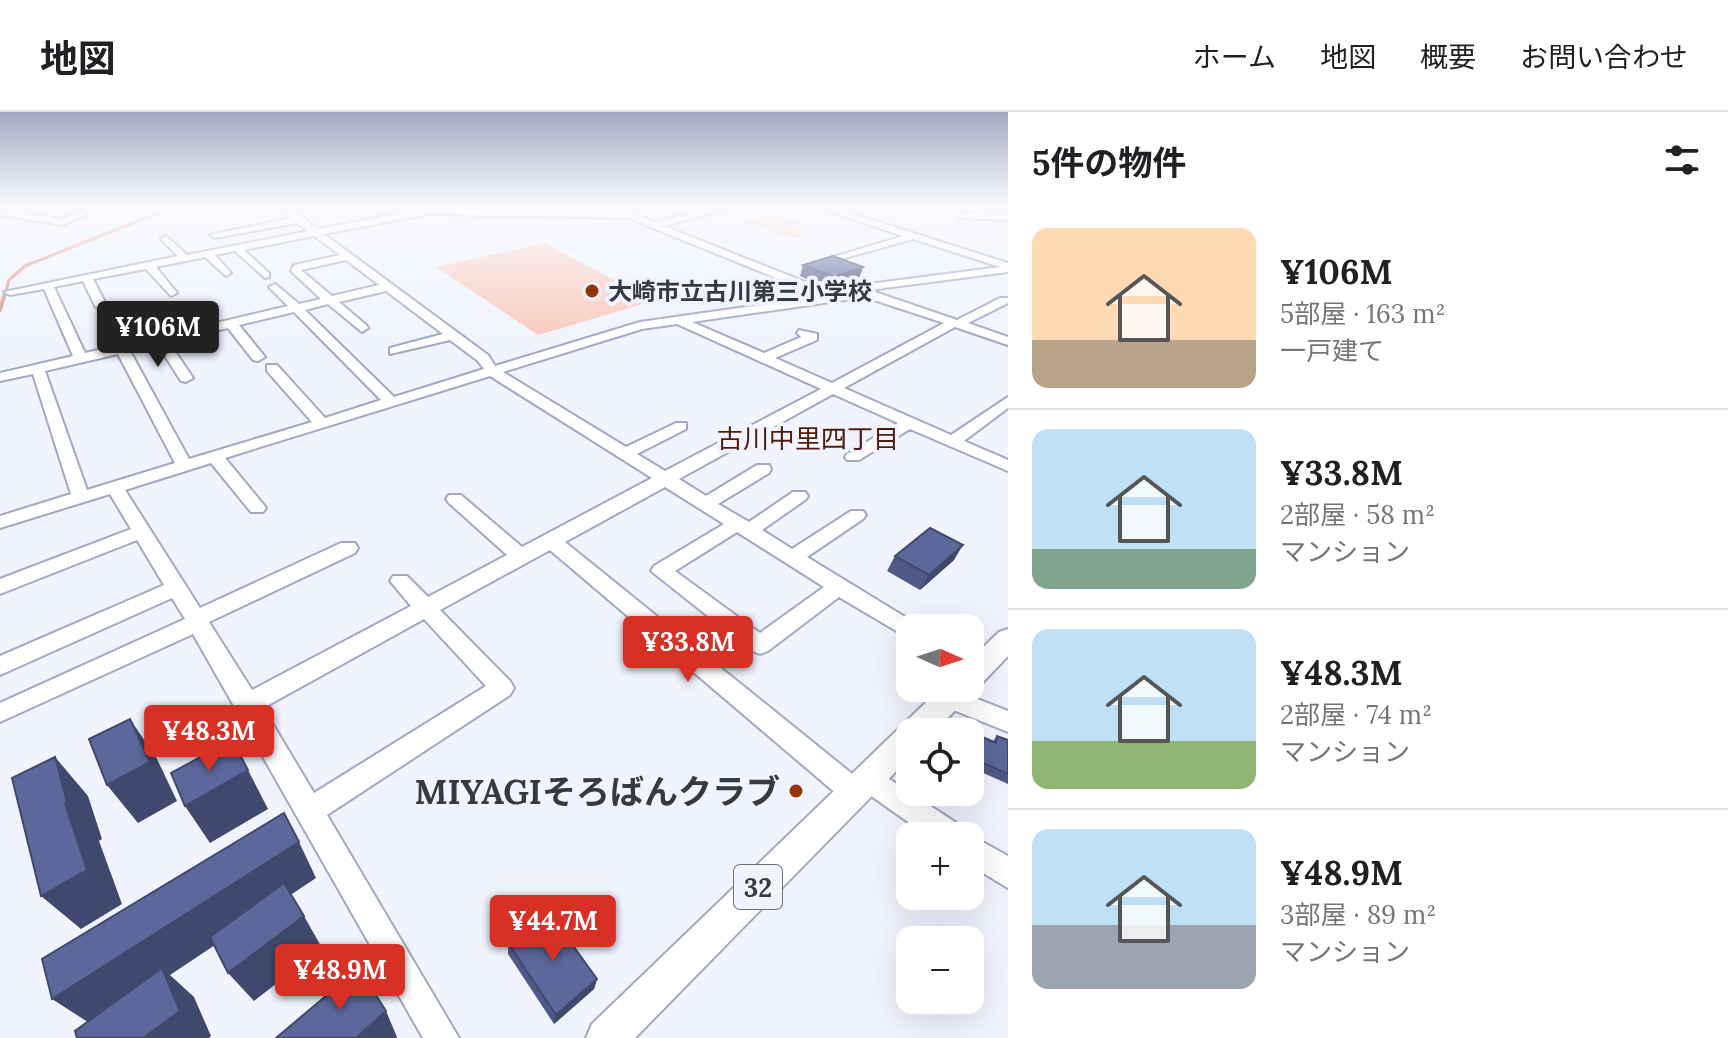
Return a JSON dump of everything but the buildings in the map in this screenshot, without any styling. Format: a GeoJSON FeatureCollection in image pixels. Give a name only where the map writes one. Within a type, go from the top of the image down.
{"type":"FeatureCollection","features":[{"type":"Feature","properties":{"kind":"main road"},"geometry":{"type":"LineString","coordinates":[[984,662],[1008,639]]}},
{"type":"Feature","properties":{"kind":"main road"},"geometry":{"type":"LineString","coordinates":[[929,718],[944,702]]}},
{"type":"Feature","properties":{"kind":"main road","name":"32"},"geometry":{"type":"LineString","coordinates":[[606,1038],[896,751]]}},
{"type":"Feature","properties":{"kind":"street"},"geometry":{"type":"LineString","coordinates":[[177,250],[185,258]]}},
{"type":"Feature","properties":{"kind":"street"},"geometry":{"type":"LineString","coordinates":[[10,292],[226,250]]}},
{"type":"Feature","properties":{"kind":"street"},"geometry":{"type":"LineString","coordinates":[[239,250],[265,275]]}},
{"type":"Feature","properties":{"kind":"street"},"geometry":{"type":"LineString","coordinates":[[339,250],[453,335],[489,368],[896,622]]}},
{"type":"Feature","properties":{"kind":"street"},"geometry":{"type":"LineString","coordinates":[[717,250],[780,276],[814,297],[866,293],[1008,270]]}},
{"type":"Feature","properties":{"kind":"street"},"geometry":{"type":"LineString","coordinates":[[809,267],[860,250]]}},
{"type":"Feature","properties":{"kind":"street"},"geometry":{"type":"LineString","coordinates":[[959,250],[996,262]]}},
{"type":"Feature","properties":{"kind":"street"},"geometry":{"type":"LineString","coordinates":[[983,250],[1008,270]]}},
{"type":"Feature","properties":{"kind":"street"},"geometry":{"type":"LineString","coordinates":[[208,254],[226,273]]}},
{"type":"Feature","properties":{"kind":"street"},"geometry":{"type":"LineString","coordinates":[[348,257],[297,269],[362,328]]}},
{"type":"Feature","properties":{"kind":"street"},"geometry":{"type":"LineString","coordinates":[[149,265],[171,293]]}},
{"type":"Feature","properties":{"kind":"street"},"geometry":{"type":"LineString","coordinates":[[0,522],[183,464],[216,458],[388,397],[640,326],[814,297],[1008,270]]}},
{"type":"Feature","properties":{"kind":"street"},"geometry":{"type":"LineString","coordinates":[[780,276],[794,272]]}},
{"type":"Feature","properties":{"kind":"street"},"geometry":{"type":"LineString","coordinates":[[86,277],[101,306]]}},
{"type":"Feature","properties":{"kind":"street"},"geometry":{"type":"LineString","coordinates":[[48,285],[81,359]]}},
{"type":"Feature","properties":{"kind":"street"},"geometry":{"type":"LineString","coordinates":[[275,287],[388,397]]}},
{"type":"Feature","properties":{"kind":"street"},"geometry":{"type":"LineString","coordinates":[[0,377],[387,287]]}},
{"type":"Feature","properties":{"kind":"street"},"geometry":{"type":"LineString","coordinates":[[866,293],[1008,341]]}},
{"type":"Feature","properties":{"kind":"street"},"geometry":{"type":"LineString","coordinates":[[248,704],[1004,300]]}},
{"type":"Feature","properties":{"kind":"street"},"geometry":{"type":"LineString","coordinates":[[143,316],[186,378]]}},
{"type":"Feature","properties":{"kind":"street"},"geometry":{"type":"LineString","coordinates":[[674,319],[1007,464]]}},
{"type":"Feature","properties":{"kind":"street"},"geometry":{"type":"LineString","coordinates":[[231,324],[258,357]]}},
{"type":"Feature","properties":{"kind":"street"},"geometry":{"type":"LineString","coordinates":[[764,358],[812,337],[803,333]]}},
{"type":"Feature","properties":{"kind":"street"},"geometry":{"type":"LineString","coordinates":[[395,351],[453,335]]}},
{"type":"Feature","properties":{"kind":"street"},"geometry":{"type":"LineString","coordinates":[[122,349],[183,464]]}},
{"type":"Feature","properties":{"kind":"street"},"geometry":{"type":"LineString","coordinates":[[272,368],[319,422]]}},
{"type":"Feature","properties":{"kind":"street"},"geometry":{"type":"LineString","coordinates":[[38,369],[80,495]]}},
{"type":"Feature","properties":{"kind":"street"},"geometry":{"type":"LineString","coordinates":[[953,441],[1008,401]]}},
{"type":"Feature","properties":{"kind":"street"},"geometry":{"type":"LineString","coordinates":[[853,457],[910,422]]}},
{"type":"Feature","properties":{"kind":"street"},"geometry":{"type":"LineString","coordinates":[[624,454],[681,426]]}},
{"type":"Feature","properties":{"kind":"street"},"geometry":{"type":"LineString","coordinates":[[216,458],[257,508]]}},
{"type":"Feature","properties":{"kind":"street"},"geometry":{"type":"LineString","coordinates":[[705,504],[763,469]]}},
{"type":"Feature","properties":{"kind":"street"},"geometry":{"type":"LineString","coordinates":[[115,488],[248,704],[442,1038]]}},
{"type":"Feature","properties":{"kind":"street"},"geometry":{"type":"LineString","coordinates":[[799,496],[661,571],[760,645],[838,587]]}},
{"type":"Feature","properties":{"kind":"street"},"geometry":{"type":"LineString","coordinates":[[455,499],[522,557]]}},
{"type":"Feature","properties":{"kind":"street"},"geometry":{"type":"LineString","coordinates":[[792,558],[857,515]]}},
{"type":"Feature","properties":{"kind":"street"},"geometry":{"type":"LineString","coordinates":[[0,587],[142,531]]}},
{"type":"Feature","properties":{"kind":"street"},"geometry":{"type":"LineString","coordinates":[[552,541],[861,785],[926,822]]}},
{"type":"Feature","properties":{"kind":"street"},"geometry":{"type":"LineString","coordinates":[[2,713],[348,548]]}},
{"type":"Feature","properties":{"kind":"street"},"geometry":{"type":"LineString","coordinates":[[310,811],[502,688],[400,581]]}},
{"type":"Feature","properties":{"kind":"street"},"geometry":{"type":"LineString","coordinates":[[0,666],[177,588]]}},
{"type":"Feature","properties":{"kind":"street"},"geometry":{"type":"LineString","coordinates":[[984,699],[1008,722]]}},
{"type":"Feature","properties":{"kind":"street"},"geometry":{"type":"LineString","coordinates":[[984,858],[1008,873]]}},
{"type":"Feature","properties":{"kind":"shaded area"},"geometry":{"type":"Polygon","coordinates":[[[512,250],[558,250],[653,301],[538,335],[436,267],[512,250]]]}},
{"type":"Feature","properties":{"kind":"waterway"},"geometry":{"type":"LineString","coordinates":[[4,298],[9,280],[25,266],[65,250]]}},
{"type":"Feature","properties":{"kind":"waterway"},"geometry":{"type":"LineString","coordinates":[[0,310],[4,296]]}},
{"type":"Feature","properties":{"kind":"waterway"},"geometry":{"type":"LineString","coordinates":[[635,324],[814,297],[805,298]]}},
{"type":"Feature","properties":{"kind":"place","name":"大崎市立古川第三小学校"},"geometry":{"type":"Point","coordinates":[592,291]}},
{"type":"Feature","properties":{"kind":"place","name":"MIYAGIそろばんクラブ"},"geometry":{"type":"Point","coordinates":[796,791]}},
{"type":"Feature","properties":{"kind":"district","name":"古川中里四丁目"},"geometry":{"type":"Point","coordinates":[808,438]}}]}
